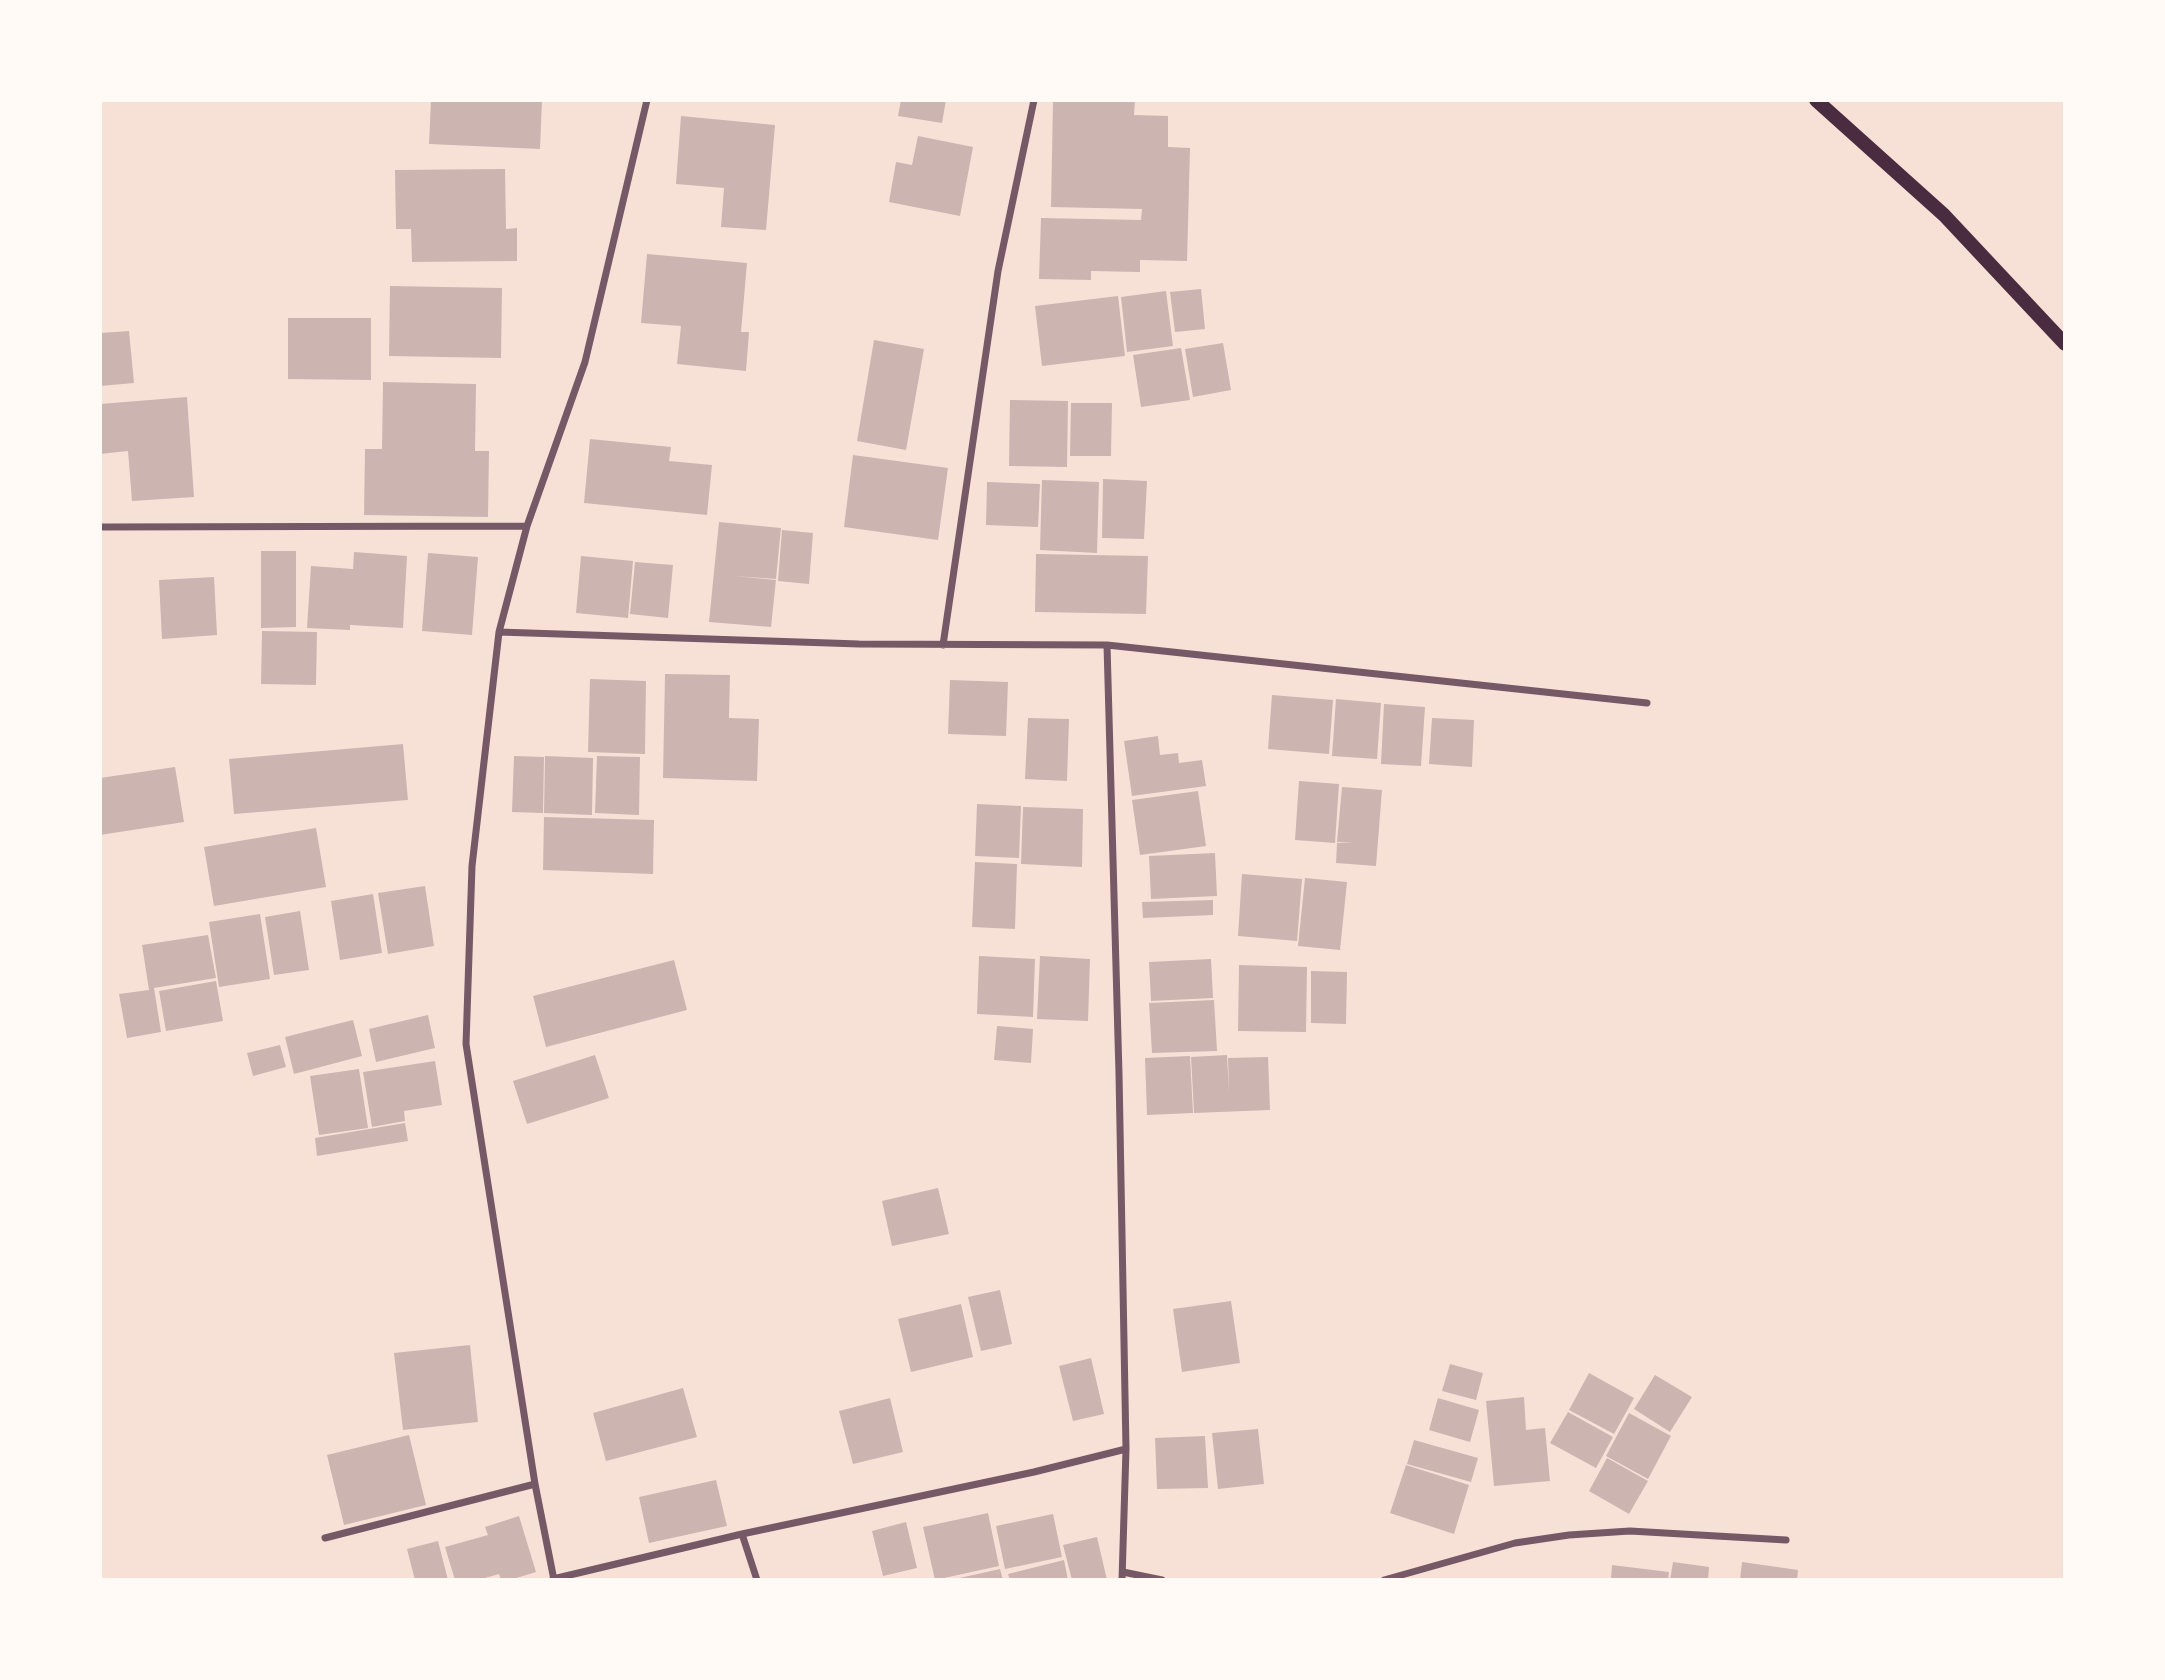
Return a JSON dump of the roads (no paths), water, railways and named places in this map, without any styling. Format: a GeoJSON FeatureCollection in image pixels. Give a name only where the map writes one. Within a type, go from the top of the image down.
{"type":"FeatureCollection","features":[{"type":"Feature","properties":{"kind":"main road"},"geometry":{"type":"LineString","coordinates":[[1816,100],[1944,215],[2065,344]]}},
{"type":"Feature","properties":{"kind":"street"},"geometry":{"type":"LineString","coordinates":[[647,100],[585,362],[527,526],[499,632],[472,866],[466,1044],[535,1484],[553,1580],[742,1534],[1034,1472],[1126,1449]]}},
{"type":"Feature","properties":{"kind":"street"},"geometry":{"type":"LineString","coordinates":[[943,645],[998,271],[1034,100]]}},
{"type":"Feature","properties":{"kind":"street"},"geometry":{"type":"LineString","coordinates":[[100,527],[527,526]]}},
{"type":"Feature","properties":{"kind":"street"},"geometry":{"type":"LineString","coordinates":[[499,632],[943,645],[1107,645],[1647,703]]}},
{"type":"Feature","properties":{"kind":"street"},"geometry":{"type":"LineString","coordinates":[[1107,645],[1126,1449],[1122,1576],[1162,1580]]}},
{"type":"Feature","properties":{"kind":"street"},"geometry":{"type":"LineString","coordinates":[[325,1538],[535,1484]]}},
{"type":"Feature","properties":{"kind":"street"},"geometry":{"type":"LineString","coordinates":[[1384,1580],[1515,1543],[1569,1535],[1630,1531],[1786,1540]]}},
{"type":"Feature","properties":{"kind":"street"},"geometry":{"type":"LineString","coordinates":[[742,1534],[757,1580]]}}]}
